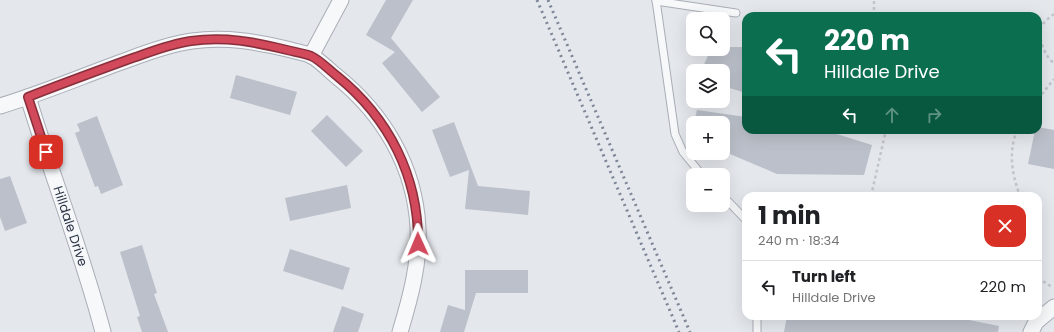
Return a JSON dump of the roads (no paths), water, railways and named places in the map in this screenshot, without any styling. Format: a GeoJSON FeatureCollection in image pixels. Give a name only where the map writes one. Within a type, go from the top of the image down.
{"type":"FeatureCollection","features":[{"type":"Feature","properties":{"kind":"street"},"geometry":{"type":"LineString","coordinates":[[311,56],[341,0]]}},
{"type":"Feature","properties":{"kind":"street"},"geometry":{"type":"LineString","coordinates":[[0,106],[159,49],[191,41],[216,39],[240,40],[311,56],[342,80],[373,111],[398,148],[413,190],[417,214],[418,244],[414,280],[400,332]]}},
{"type":"Feature","properties":{"kind":"street","name":"Hilldale Drive"},"geometry":{"type":"LineString","coordinates":[[28,97],[73,230],[103,332]]}},
{"type":"Feature","properties":{"kind":"street"},"geometry":{"type":"LineString","coordinates":[[1042,317],[1054,307]]}},
{"type":"Feature","properties":{"kind":"street"},"geometry":{"type":"LineString","coordinates":[[1031,332],[1038,320]]}},
{"type":"Feature","properties":{"kind":"lane"},"geometry":{"type":"LineString","coordinates":[[696,168],[683,152],[675,134],[656,0],[736,13]]}},
{"type":"Feature","properties":{"kind":"lane"},"geometry":{"type":"LineString","coordinates":[[730,203],[742,216]]}},
{"type":"Feature","properties":{"kind":"lane"},"geometry":{"type":"LineString","coordinates":[[757,320],[757,332]]}},
{"type":"Feature","properties":{"kind":"railway"},"geometry":{"type":"LineString","coordinates":[[537,0],[679,332]]}},
{"type":"Feature","properties":{"kind":"railway"},"geometry":{"type":"LineString","coordinates":[[548,0],[690,332]]}}]}
